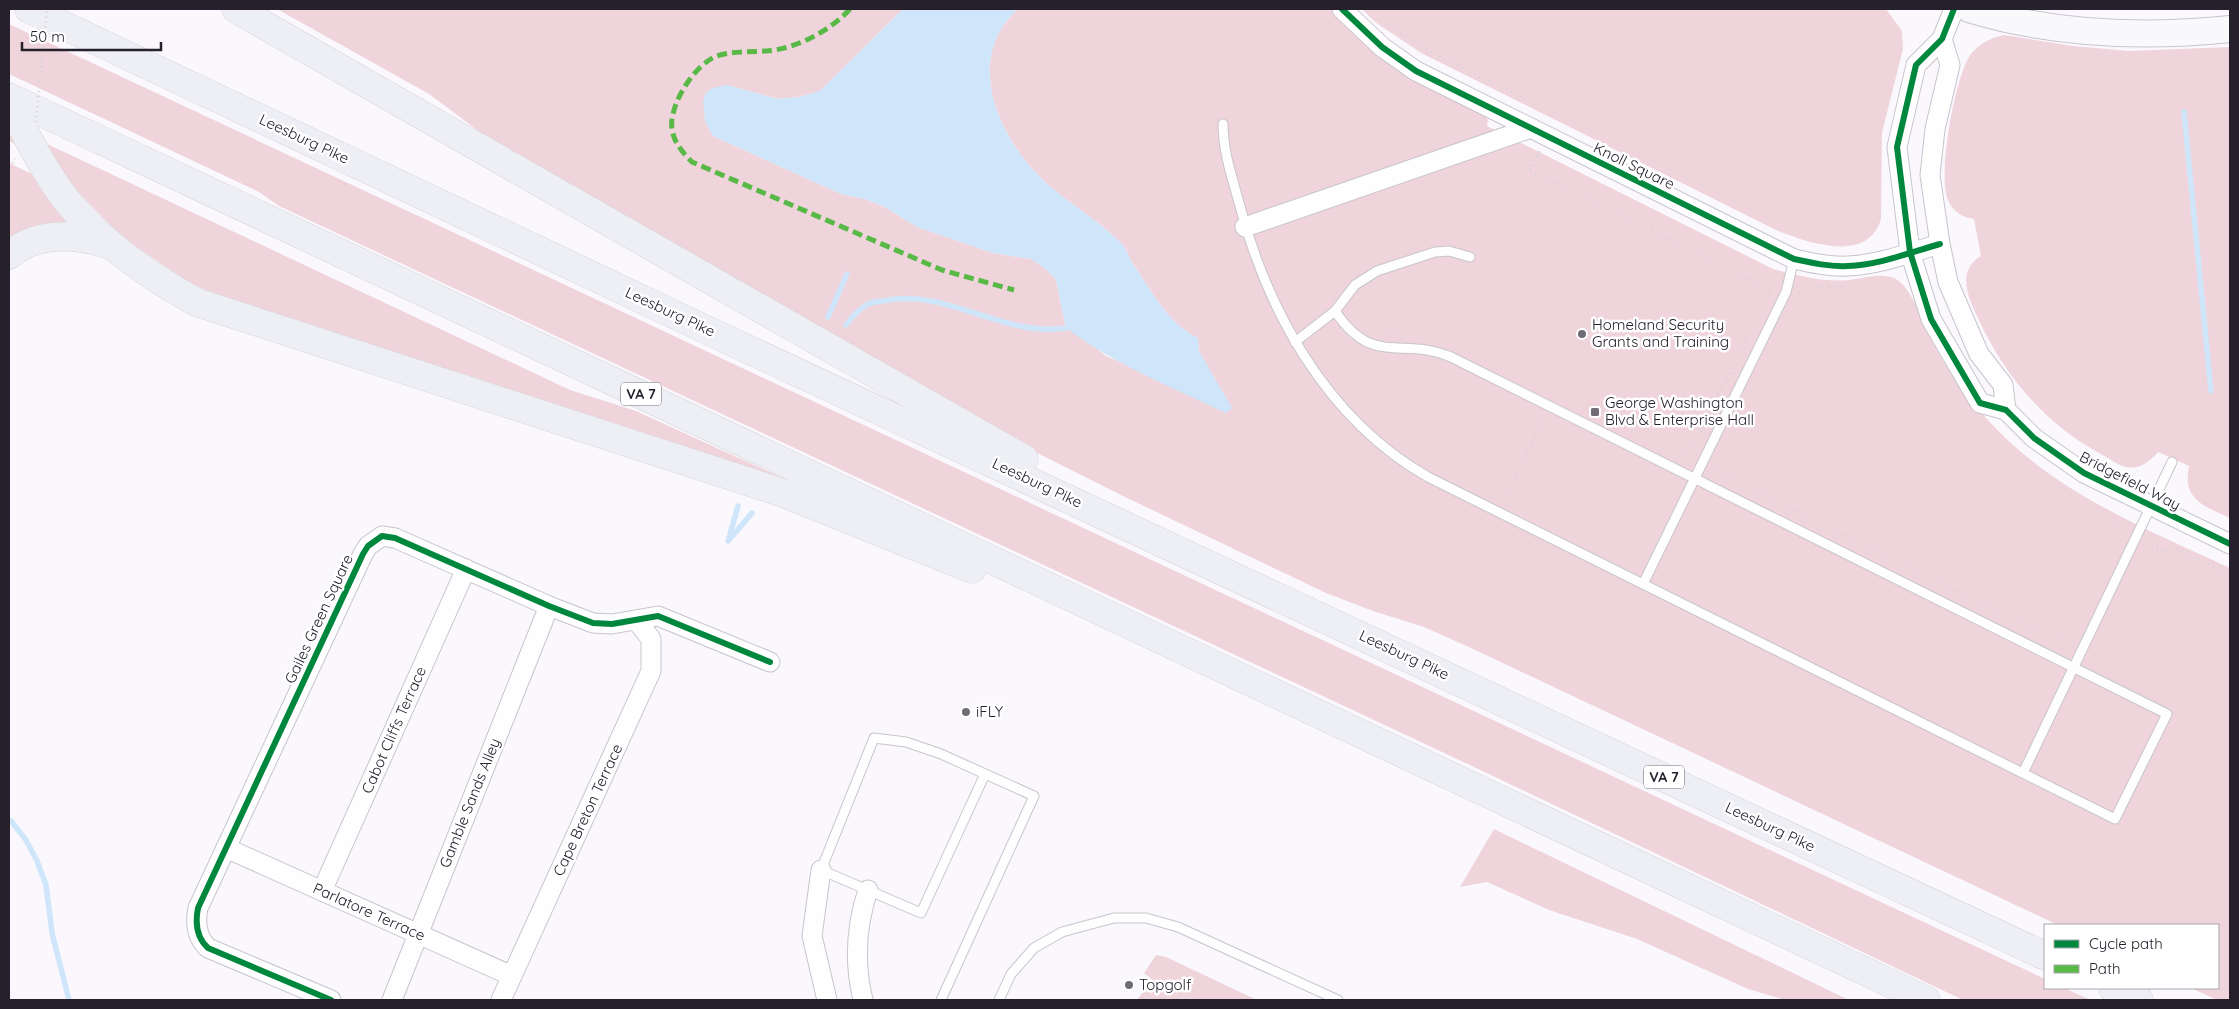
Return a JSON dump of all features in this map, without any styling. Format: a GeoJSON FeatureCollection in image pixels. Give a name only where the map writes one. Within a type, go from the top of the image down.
{"type":"FeatureCollection","features":[{"type":"Feature","properties":{"kind":"highway","name":"Leesburg Pike"},"geometry":{"type":"LineString","coordinates":[[29,9],[711,332],[1284,598],[2044,956]]}},
{"type":"Feature","properties":{"kind":"highway"},"geometry":{"type":"LineString","coordinates":[[236,9],[938,411],[1064,481],[1284,598]]}},
{"type":"Feature","properties":{"kind":"highway"},"geometry":{"type":"LineString","coordinates":[[244,9],[268,26]]}},
{"type":"Feature","properties":{"kind":"highway","name":"VA 7"},"geometry":{"type":"LineString","coordinates":[[9,98],[1926,1000]]}},
{"type":"Feature","properties":{"kind":"highway"},"geometry":{"type":"LineString","coordinates":[[9,102],[40,160],[68,202],[114,246],[148,273],[196,302],[783,493],[1272,692]]}},
{"type":"Feature","properties":{"kind":"highway"},"geometry":{"type":"LineString","coordinates":[[9,254],[35,241],[71,236],[114,246]]}},
{"type":"Feature","properties":{"kind":"highway"},"geometry":{"type":"LineString","coordinates":[[2115,989],[2139,1000]]}},
{"type":"Feature","properties":{"kind":"street","name":"Knoll Square"},"geometry":{"type":"LineString","coordinates":[[1342,9],[1382,47],[1416,71],[1794,259],[1818,264],[1848,266],[1871,263],[1940,244]]}},
{"type":"Feature","properties":{"kind":"street","name":"Bridgefield Way"},"geometry":{"type":"LineString","coordinates":[[1954,9],[1942,39],[1916,65],[1898,147],[1910,252],[1931,319],[1980,404],[2006,410],[2058,457],[2084,473],[2230,544]]}},
{"type":"Feature","properties":{"kind":"street"},"geometry":{"type":"LineString","coordinates":[[1970,9],[2023,22],[2106,34],[2157,34],[2230,29]]}},
{"type":"Feature","properties":{"kind":"street"},"geometry":{"type":"LineString","coordinates":[[1942,39],[1950,65],[1935,129],[1930,175],[1940,244],[1948,282],[1978,354],[2002,385],[2006,410]]}},
{"type":"Feature","properties":{"kind":"street"},"geometry":{"type":"LineString","coordinates":[[1245,227],[1530,128]]}},
{"type":"Feature","properties":{"kind":"street","name":"Gailes Green Square"},"geometry":{"type":"LineString","coordinates":[[331,1000],[208,948],[202,943],[196,918],[198,908],[368,546],[382,536],[395,538],[549,606],[594,623],[612,624],[658,616],[770,662]]}},
{"type":"Feature","properties":{"kind":"street","name":"Cabot Cliffs Terrace"},"geometry":{"type":"LineString","coordinates":[[322,891],[466,569]]}},
{"type":"Feature","properties":{"kind":"street","name":"Gamble Sands Alley"},"geometry":{"type":"LineString","coordinates":[[392,1000],[549,606]]}},
{"type":"Feature","properties":{"kind":"street","name":"Cape Breton Terrace"},"geometry":{"type":"LineString","coordinates":[[501,1000],[651,671],[651,639],[636,620]]}},
{"type":"Feature","properties":{"kind":"street","name":"Parlatore Terrace"},"geometry":{"type":"LineString","coordinates":[[226,848],[512,976]]}},
{"type":"Feature","properties":{"kind":"street"},"geometry":{"type":"LineString","coordinates":[[821,870],[812,936],[827,1000]]}},
{"type":"Feature","properties":{"kind":"street"},"geometry":{"type":"LineString","coordinates":[[863,1000],[855,954],[863,906],[868,890]]}},
{"type":"Feature","properties":{"kind":"lane"},"geometry":{"type":"LineString","coordinates":[[1223,124],[1226,154],[1245,227],[1274,301],[1295,342],[1318,378],[1336,399],[1370,433],[1403,461],[1428,477],[2115,819],[2167,714],[1446,355],[1430,350],[1375,347],[1350,331],[1335,312]]}},
{"type":"Feature","properties":{"kind":"lane"},"geometry":{"type":"LineString","coordinates":[[1295,342],[1335,312],[1354,285],[1378,270],[1435,252],[1449,251],[1470,257]]}},
{"type":"Feature","properties":{"kind":"lane"},"geometry":{"type":"LineString","coordinates":[[1643,584],[1787,289],[1794,259]]}},
{"type":"Feature","properties":{"kind":"lane"},"geometry":{"type":"LineString","coordinates":[[2023,773],[2172,462]]}},
{"type":"Feature","properties":{"kind":"lane"},"geometry":{"type":"LineString","coordinates":[[941,1000],[1034,796],[985,774],[906,742],[874,738],[821,870],[922,913],[985,774]]}},
{"type":"Feature","properties":{"kind":"lane"},"geometry":{"type":"LineString","coordinates":[[999,1000],[1011,974],[1034,948],[1062,932],[1114,918],[1138,918],[1178,927],[1338,1000]]}},
{"type":"Feature","properties":{"kind":"path"},"geometry":{"type":"LineString","coordinates":[[36,122],[47,9]]}},
{"type":"Feature","properties":{"kind":"path"},"geometry":{"type":"LineString","coordinates":[[1517,164],[1770,289]]}},
{"type":"Feature","properties":{"kind":"path"},"geometry":{"type":"LineString","coordinates":[[9,178],[10,167]]}},
{"type":"Feature","properties":{"kind":"path"},"geometry":{"type":"LineString","coordinates":[[1766,298],[1771,283],[1800,294],[1813,287],[1858,286]]}},
{"type":"Feature","properties":{"kind":"path"},"geometry":{"type":"LineString","coordinates":[[1682,454],[1692,448],[1757,316]]}},
{"type":"Feature","properties":{"kind":"path"},"geometry":{"type":"LineString","coordinates":[[1382,327],[1409,335]]}},
{"type":"Feature","properties":{"kind":"path"},"geometry":{"type":"LineString","coordinates":[[1499,512],[1549,406]]}},
{"type":"Feature","properties":{"kind":"path"},"geometry":{"type":"LineString","coordinates":[[1670,453],[1682,454],[2049,637],[2061,638],[2083,648]]}},
{"type":"Feature","properties":{"kind":"path"},"geometry":{"type":"LineString","coordinates":[[2157,552],[2168,548],[2176,549],[2230,574]]}},
{"type":"Feature","properties":{"kind":"shaded area"},"geometry":{"type":"Polygon","coordinates":[[[277,9],[903,9],[820,91],[799,97],[777,99],[727,85],[713,136],[841,194],[865,199],[885,207],[917,227],[993,253],[1031,259],[1046,269],[1056,280],[1066,328],[1088,341],[1106,356],[1231,408],[1199,351],[1198,338],[1178,324],[1161,306],[1122,244],[1054,190],[1028,164],[1001,122],[993,98],[990,74],[992,51],[1001,29],[1018,9],[1333,9],[1482,109],[1488,121],[1487,126],[1773,269],[1804,277],[1834,281],[1881,276],[1896,279],[1902,284],[1914,302],[1939,354],[1955,379],[1986,418],[2012,444],[2039,467],[2100,505],[2230,568],[2230,1000],[2217,1000],[2193,989],[2219,989],[2219,924],[2056,924],[1473,649],[1424,627],[1373,611],[1326,593],[1121,495],[944,406],[500,147],[429,94],[277,9]]]}},
{"type":"Feature","properties":{"kind":"shaded area"},"geometry":{"type":"Polygon","coordinates":[[[1362,9],[1886,9],[1902,31],[1903,49],[1882,133],[1881,219],[1874,233],[1863,242],[1850,246],[1819,244],[1776,230],[1421,53],[1375,22],[1362,9]]]}},
{"type":"Feature","properties":{"kind":"shaded area"},"geometry":{"type":"Polygon","coordinates":[[[9,24],[2044,979],[2044,989],[2066,989],[2091,1000],[1963,1000],[1474,767],[279,206],[259,192],[9,74],[9,24]]]}},
{"type":"Feature","properties":{"kind":"shaded area"},"geometry":{"type":"Polygon","coordinates":[[[2004,35],[2073,46],[2129,51],[2230,47],[2230,518],[2204,505],[2192,494],[2188,478],[2189,466],[2158,452],[2140,466],[2131,468],[2123,466],[2079,441],[2060,427],[2027,395],[2012,377],[1999,358],[1977,316],[1970,300],[1966,283],[1969,268],[1981,256],[1974,219],[1958,213],[1952,208],[1948,200],[1945,188],[1946,149],[1954,103],[1965,65],[1971,54],[1978,47],[1990,39],[2004,35]]]}},
{"type":"Feature","properties":{"kind":"shaded area"},"geometry":{"type":"Polygon","coordinates":[[[9,126],[570,390],[636,411],[807,489],[212,293],[187,281],[122,237],[74,188],[56,164],[9,141],[9,126]]]}},
{"type":"Feature","properties":{"kind":"shaded area"},"geometry":{"type":"Polygon","coordinates":[[[9,163],[32,174],[73,225],[9,242],[9,163]]]}},
{"type":"Feature","properties":{"kind":"shaded area"},"geometry":{"type":"Polygon","coordinates":[[[1494,829],[1849,1000],[1785,1000],[1748,989],[1637,939],[1549,910],[1487,882],[1460,887],[1494,829]]]}},
{"type":"Feature","properties":{"kind":"shaded area","name":"Topgolf"},"geometry":{"type":"Polygon","coordinates":[[[1156,955],[1166,957],[1257,1000],[1137,1000],[1152,980],[1144,973],[1156,955]]]}},
{"type":"Feature","properties":{"kind":"water"},"geometry":{"type":"Polygon","coordinates":[[[903,9],[1018,9],[1001,29],[992,51],[990,74],[993,98],[1001,122],[1028,164],[1054,190],[1122,244],[1161,306],[1178,324],[1198,338],[1199,351],[1232,408],[1226,413],[1123,364],[1066,328],[1056,280],[1046,269],[1031,259],[993,253],[917,227],[885,207],[865,199],[841,194],[713,136],[705,121],[703,101],[706,93],[712,88],[727,85],[777,99],[799,97],[820,91],[903,9]]]}},
{"type":"Feature","properties":{"kind":"waterway"},"geometry":{"type":"LineString","coordinates":[[2184,112],[2211,391]]}},
{"type":"Feature","properties":{"kind":"waterway"},"geometry":{"type":"LineString","coordinates":[[828,317],[847,274]]}},
{"type":"Feature","properties":{"kind":"waterway"},"geometry":{"type":"LineString","coordinates":[[846,325],[857,312],[869,304],[906,299],[952,306],[1020,326],[1043,329],[1066,328]]}},
{"type":"Feature","properties":{"kind":"waterway"},"geometry":{"type":"LineString","coordinates":[[729,538],[738,506]]}},
{"type":"Feature","properties":{"kind":"waterway"},"geometry":{"type":"LineString","coordinates":[[728,541],[752,513]]}},
{"type":"Feature","properties":{"kind":"waterway"},"geometry":{"type":"LineString","coordinates":[[11,821],[26,840],[37,861],[46,885],[52,933],[69,1000]]}},
{"type":"Feature","properties":{"kind":"marked path"},"geometry":{"type":"LineString","coordinates":[[850,9],[833,25],[800,43],[777,50],[723,54],[708,61],[699,68],[683,89],[673,113],[673,134],[678,146],[692,162],[942,270],[1014,290]]}},
{"type":"Feature","properties":{"kind":"cycle path"},"geometry":{"type":"LineString","coordinates":[[1342,9],[1382,47],[1416,71],[1794,259],[1828,265],[1860,265],[1883,261],[1940,244]]}},
{"type":"Feature","properties":{"kind":"cycle path"},"geometry":{"type":"LineString","coordinates":[[1954,9],[1942,39],[1916,65],[1897,147],[1910,252],[1931,319],[1980,403],[2006,410],[2034,438],[2084,473],[2230,544]]}},
{"type":"Feature","properties":{"kind":"cycle path"},"geometry":{"type":"LineString","coordinates":[[331,1000],[208,948],[201,939],[197,929],[197,919],[198,908],[368,546],[382,536],[395,538],[549,606],[593,623],[612,624],[658,616],[770,662]]}},
{"type":"Feature","properties":{"kind":"place","name":"Homeland Security Grants and Training"},"geometry":{"type":"Point","coordinates":[1582,334]}},
{"type":"Feature","properties":{"kind":"place","name":"George Washington Blvd & Enterprise Hall"},"geometry":{"type":"Point","coordinates":[1595,412]}},
{"type":"Feature","properties":{"kind":"place","name":"iFLY"},"geometry":{"type":"Point","coordinates":[966,712]}},
{"type":"Feature","properties":{"kind":"place","name":"Topgolf"},"geometry":{"type":"Point","coordinates":[1129,985]}}]}
